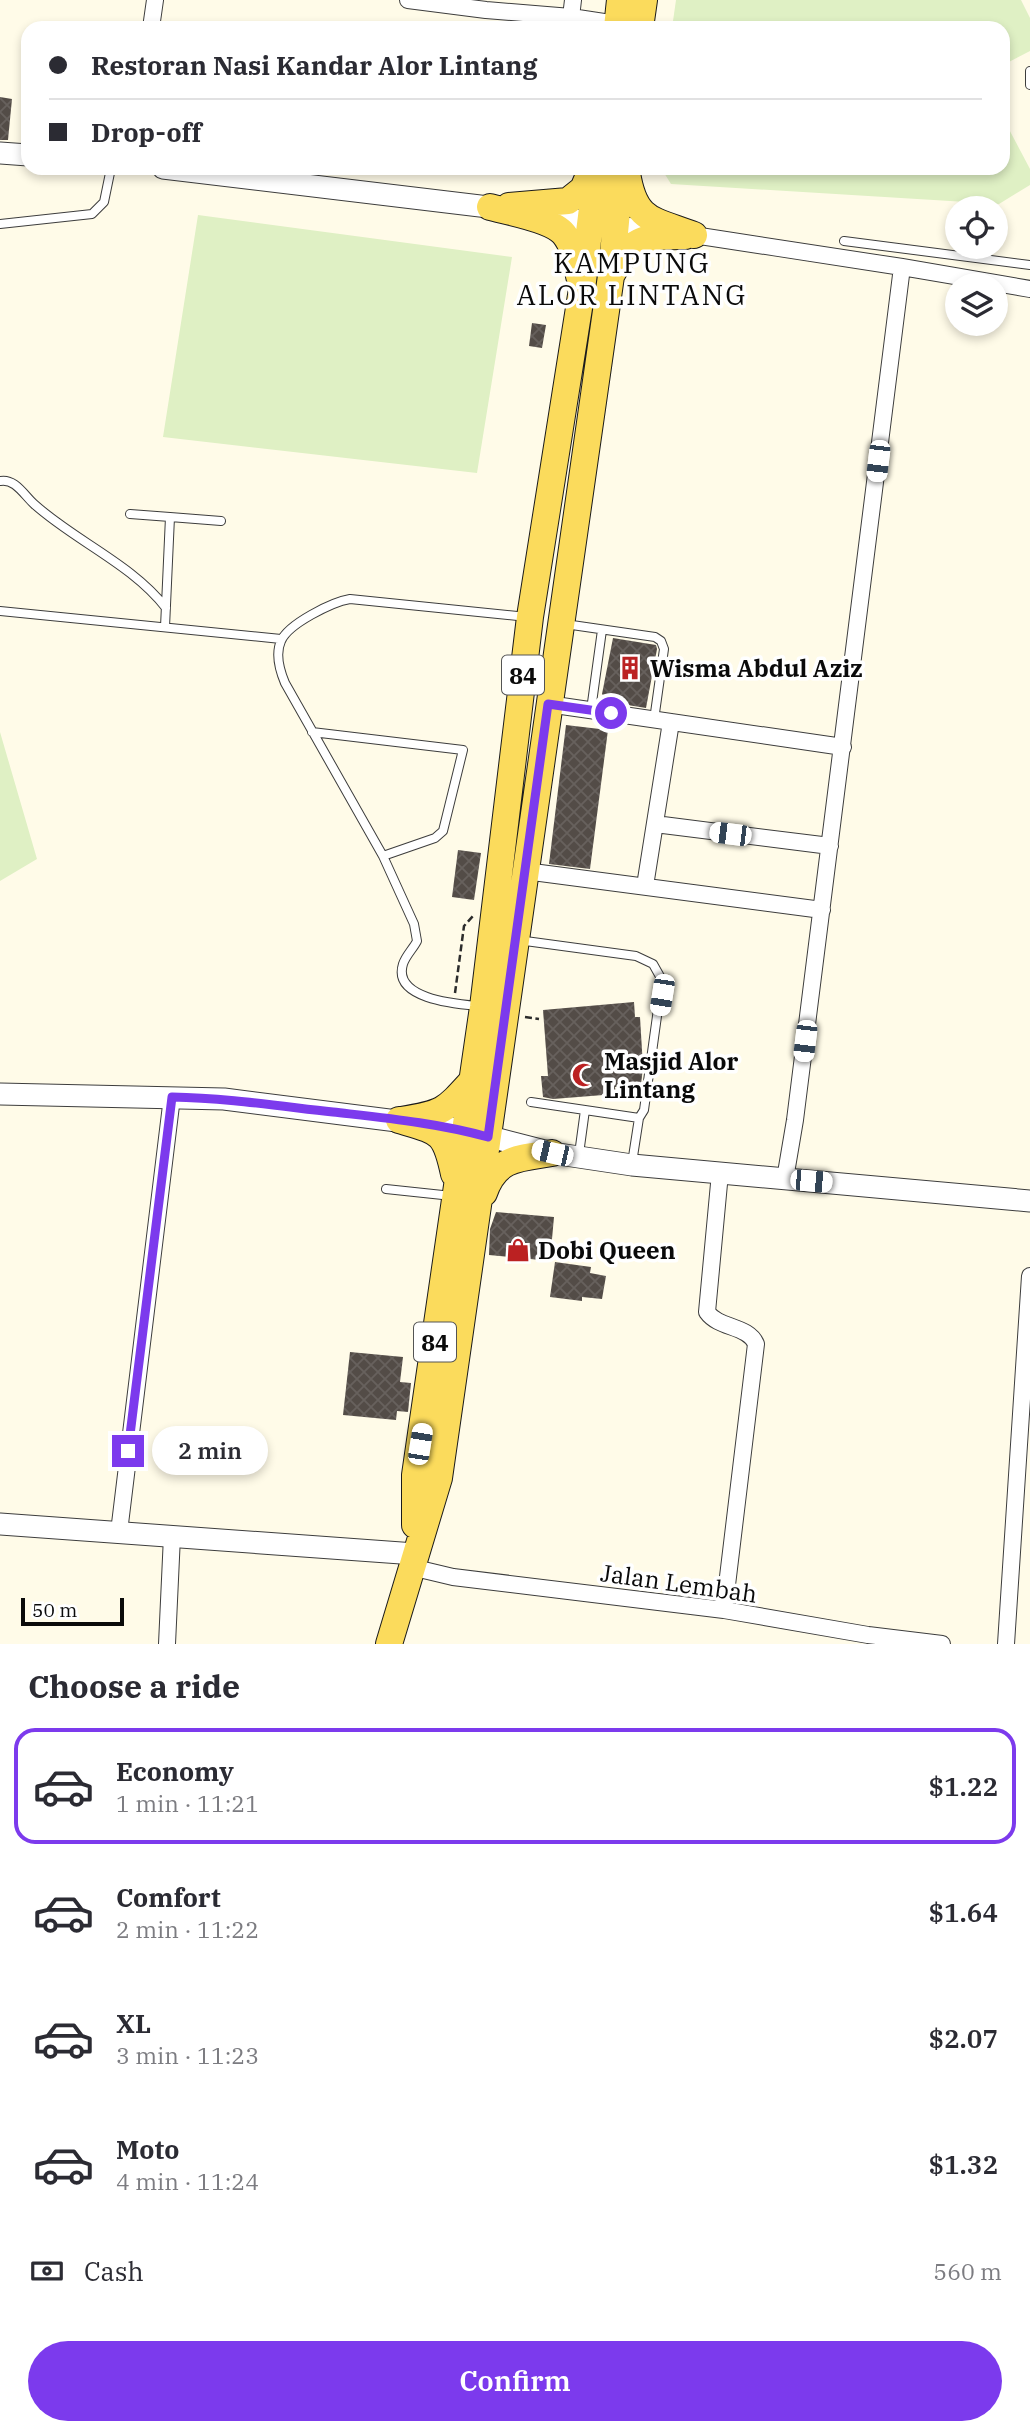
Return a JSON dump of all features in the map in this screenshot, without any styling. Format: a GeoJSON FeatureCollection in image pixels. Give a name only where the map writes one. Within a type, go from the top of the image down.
{"type":"FeatureCollection","features":[{"type":"Feature","properties":{"kind":"main road"},"geometry":{"type":"LineString","coordinates":[[624,20],[644,0]]}},
{"type":"Feature","properties":{"kind":"main road"},"geometry":{"type":"LineString","coordinates":[[490,206],[568,201],[583,189],[589,175]]}},
{"type":"Feature","properties":{"kind":"main road","name":"84"},"geometry":{"type":"LineString","coordinates":[[477,1134],[472,1081],[530,617],[582,289],[596,175]]}},
{"type":"Feature","properties":{"kind":"main road","name":"84"},"geometry":{"type":"LineString","coordinates":[[389,1644],[413,1561],[415,1475],[464,1198],[477,1134],[493,1102],[611,276],[620,175]]}},
{"type":"Feature","properties":{"kind":"main road"},"geometry":{"type":"LineString","coordinates":[[627,175],[636,208],[651,219],[694,235]]}},
{"type":"Feature","properties":{"kind":"main road"},"geometry":{"type":"LineString","coordinates":[[490,206],[540,220],[563,232],[577,264],[582,289]]}},
{"type":"Feature","properties":{"kind":"main road"},"geometry":{"type":"LineString","coordinates":[[611,276],[624,252],[641,240],[654,236],[694,235]]}},
{"type":"Feature","properties":{"kind":"main road"},"geometry":{"type":"LineString","coordinates":[[399,1120],[436,1113],[447,1108],[461,1096],[472,1081]]}},
{"type":"Feature","properties":{"kind":"main road"},"geometry":{"type":"LineString","coordinates":[[493,1102],[502,1129],[520,1146]]}},
{"type":"Feature","properties":{"kind":"main road"},"geometry":{"type":"LineString","coordinates":[[399,1120],[434,1132],[446,1143],[464,1198],[488,1182],[499,1167],[514,1159],[552,1153]]}},
{"type":"Feature","properties":{"kind":"street"},"geometry":{"type":"LineString","coordinates":[[152,21],[155,0]]}},
{"type":"Feature","properties":{"kind":"street"},"geometry":{"type":"LineString","coordinates":[[408,0],[486,10],[624,20]]}},
{"type":"Feature","properties":{"kind":"street"},"geometry":{"type":"LineString","coordinates":[[571,17],[573,0]]}},
{"type":"Feature","properties":{"kind":"street"},"geometry":{"type":"LineString","coordinates":[[0,153],[21,154]]}},
{"type":"Feature","properties":{"kind":"street"},"geometry":{"type":"LineString","coordinates":[[223,175],[490,206],[694,235],[1030,289]]}},
{"type":"Feature","properties":{"kind":"street"},"geometry":{"type":"LineString","coordinates":[[785,1179],[843,747],[902,267]]}},
{"type":"Feature","properties":{"kind":"street"},"geometry":{"type":"LineString","coordinates":[[548,704],[843,747]]}},
{"type":"Feature","properties":{"kind":"street"},"geometry":{"type":"LineString","coordinates":[[645,886],[671,722]]}},
{"type":"Feature","properties":{"kind":"street"},"geometry":{"type":"LineString","coordinates":[[655,824],[830,846]]}},
{"type":"Feature","properties":{"kind":"street"},"geometry":{"type":"LineString","coordinates":[[525,871],[822,910]]}},
{"type":"Feature","properties":{"kind":"street"},"geometry":{"type":"LineString","coordinates":[[0,1094],[224,1099],[399,1120],[477,1134],[552,1153],[632,1164],[1030,1201]]}},
{"type":"Feature","properties":{"kind":"street"},"geometry":{"type":"LineString","coordinates":[[118,1532],[172,1097]]}},
{"type":"Feature","properties":{"kind":"street"},"geometry":{"type":"LineString","coordinates":[[720,1173],[707,1312],[714,1320],[749,1334],[756,1345],[724,1611]]}},
{"type":"Feature","properties":{"kind":"street"},"geometry":{"type":"LineString","coordinates":[[1006,1644],[1023,1493],[1030,1276]]}},
{"type":"Feature","properties":{"kind":"street"},"geometry":{"type":"LineString","coordinates":[[0,1524],[172,1536],[413,1561]]}},
{"type":"Feature","properties":{"kind":"street"},"geometry":{"type":"LineString","coordinates":[[167,1644],[172,1536]]}},
{"type":"Feature","properties":{"kind":"street","name":"Jalan Lembah"},"geometry":{"type":"LineString","coordinates":[[413,1561],[453,1577],[724,1611],[868,1639],[942,1644]]}},
{"type":"Feature","properties":{"kind":"lane"},"geometry":{"type":"LineString","coordinates":[[1030,71],[1030,85]]}},
{"type":"Feature","properties":{"kind":"lane"},"geometry":{"type":"LineString","coordinates":[[0,224],[92,214],[104,202],[110,175]]}},
{"type":"Feature","properties":{"kind":"lane"},"geometry":{"type":"LineString","coordinates":[[844,241],[1030,265]]}},
{"type":"Feature","properties":{"kind":"lane"},"geometry":{"type":"LineString","coordinates":[[0,481],[13,482],[42,511],[148,588],[166,608]]}},
{"type":"Feature","properties":{"kind":"lane"},"geometry":{"type":"LineString","coordinates":[[130,514],[220,521]]}},
{"type":"Feature","properties":{"kind":"lane"},"geometry":{"type":"LineString","coordinates":[[165,627],[170,517]]}},
{"type":"Feature","properties":{"kind":"lane"},"geometry":{"type":"LineString","coordinates":[[483,1007],[412,992],[407,986],[402,975],[402,966],[414,947],[418,933],[383,856],[280,673],[279,652],[281,639],[296,625],[327,605],[350,599],[530,617]]}},
{"type":"Feature","properties":{"kind":"lane"},"geometry":{"type":"LineString","coordinates":[[0,611],[281,639]]}},
{"type":"Feature","properties":{"kind":"lane"},"geometry":{"type":"LineString","coordinates":[[560,624],[655,637],[661,641],[664,649],[653,720]]}},
{"type":"Feature","properties":{"kind":"lane"},"geometry":{"type":"LineString","coordinates":[[590,710],[602,630]]}},
{"type":"Feature","properties":{"kind":"lane"},"geometry":{"type":"LineString","coordinates":[[312,732],[463,750],[443,831],[435,838],[383,856]]}},
{"type":"Feature","properties":{"kind":"lane"},"geometry":{"type":"LineString","coordinates":[[515,940],[636,956],[648,959],[657,969],[662,980],[662,995],[645,1110],[639,1118],[632,1164]]}},
{"type":"Feature","properties":{"kind":"lane"},"geometry":{"type":"LineString","coordinates":[[531,1102],[639,1118]]}},
{"type":"Feature","properties":{"kind":"lane"},"geometry":{"type":"LineString","coordinates":[[579,1157],[586,1110]]}},
{"type":"Feature","properties":{"kind":"lane"},"geometry":{"type":"LineString","coordinates":[[386,1189],[464,1198]]}},
{"type":"Feature","properties":{"kind":"path"},"geometry":{"type":"LineString","coordinates":[[454,1003],[464,926],[469,919],[477,915],[494,917]]}},
{"type":"Feature","properties":{"kind":"green space"},"geometry":{"type":"Polygon","coordinates":[[[676,0],[1021,0],[1030,18],[1030,51],[1010,61],[1010,21],[673,21],[676,0]]]}},
{"type":"Feature","properties":{"kind":"green space"},"geometry":{"type":"Polygon","coordinates":[[[1010,131],[1030,169],[1030,185],[1008,198],[1008,196],[945,196],[945,201],[671,184],[665,175],[1010,175],[1010,131]]]}},
{"type":"Feature","properties":{"kind":"green space"},"geometry":{"type":"Polygon","coordinates":[[[198,215],[512,257],[477,473],[163,437],[198,215]]]}},
{"type":"Feature","properties":{"kind":"green space"},"geometry":{"type":"Polygon","coordinates":[[[0,732],[37,859],[0,881],[0,732]]]}},
{"type":"Feature","properties":{"kind":"building"},"geometry":{"type":"Polygon","coordinates":[[[0,97],[12,99],[8,140],[0,140],[0,97]]]}},
{"type":"Feature","properties":{"kind":"building"},"geometry":{"type":"Polygon","coordinates":[[[532,323],[546,325],[542,348],[529,346],[532,323]]]}},
{"type":"Feature","properties":{"kind":"building","name":"Wisma Abdul Aziz"},"geometry":{"type":"Polygon","coordinates":[[[613,638],[656,645],[646,708],[609,702],[602,694],[613,638]]]}},
{"type":"Feature","properties":{"kind":"building"},"geometry":{"type":"Polygon","coordinates":[[[566,725],[608,730],[590,869],[549,864],[566,725]]]}},
{"type":"Feature","properties":{"kind":"building"},"geometry":{"type":"Polygon","coordinates":[[[458,850],[481,853],[474,900],[452,897],[458,850]]]}},
{"type":"Feature","properties":{"kind":"building"},"geometry":{"type":"Polygon","coordinates":[[[634,1002],[635,1017],[640,1017],[643,1067],[641,1085],[615,1087],[616,1094],[553,1099],[543,1097],[541,1076],[548,1076],[543,1010],[634,1002]]]}},
{"type":"Feature","properties":{"kind":"building"},"geometry":{"type":"Polygon","coordinates":[[[496,1212],[554,1217],[550,1261],[489,1255],[490,1229],[496,1212]]]}},
{"type":"Feature","properties":{"kind":"building"},"geometry":{"type":"Polygon","coordinates":[[[555,1262],[591,1267],[590,1273],[606,1276],[602,1299],[582,1297],[582,1301],[550,1297],[555,1262]]]}},
{"type":"Feature","properties":{"kind":"building"},"geometry":{"type":"Polygon","coordinates":[[[350,1352],[403,1357],[400,1382],[411,1383],[408,1412],[397,1411],[396,1420],[343,1415],[350,1352]]]}},
{"type":"Feature","properties":{"kind":"place","name":"Wisma Abdul Aziz"},"geometry":{"type":"Point","coordinates":[630,668]}},
{"type":"Feature","properties":{"kind":"place","name":"Masjid Alor Lintang"},"geometry":{"type":"Point","coordinates":[584,1075]}},
{"type":"Feature","properties":{"kind":"place","name":"Dobi Queen"},"geometry":{"type":"Point","coordinates":[518,1250]}},
{"type":"Feature","properties":{"kind":"district","name":"KAMPUNG ALOR LINTANG"},"geometry":{"type":"Point","coordinates":[632,278]}},
{"type":"Feature","properties":{"kind":"route"},"geometry":{"type":"LineString","coordinates":[[128,1451],[172,1097],[224,1099],[399,1120],[460,1129],[488,1137],[548,704],[611,713]]}}]}
